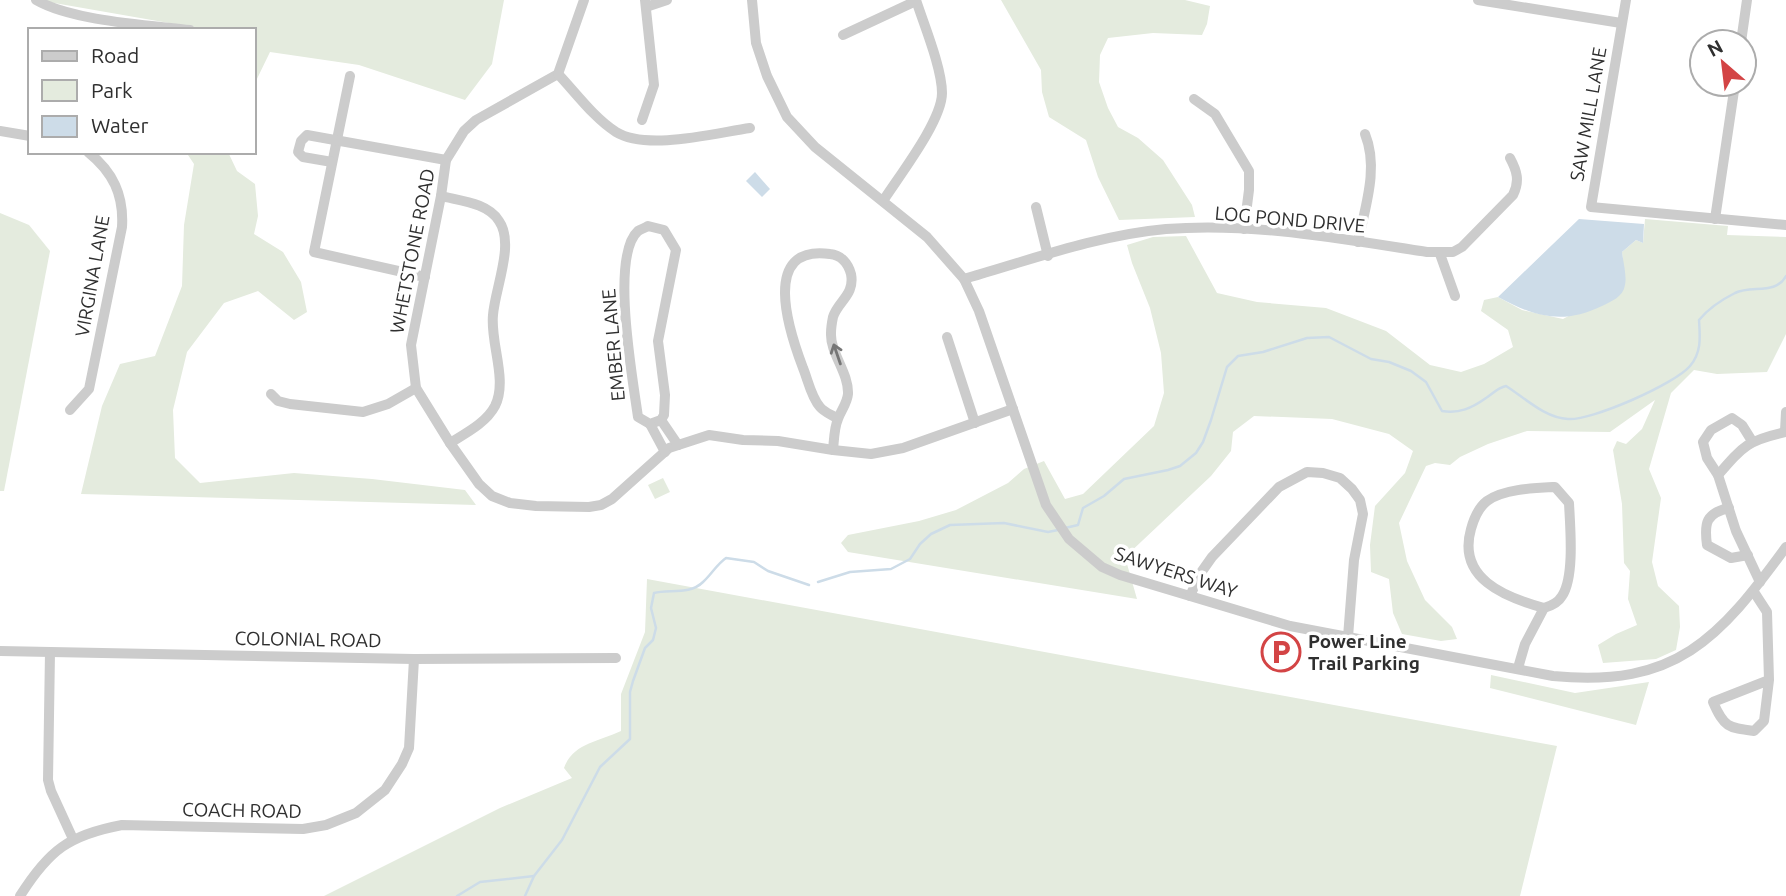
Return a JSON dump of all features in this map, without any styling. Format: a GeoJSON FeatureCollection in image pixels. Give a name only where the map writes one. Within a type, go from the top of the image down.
{"type":"FeatureCollection","features":[{"type":"Feature","properties":{"kind":"street"},"geometry":{"type":"LineString","coordinates":[[36,0],[48,7],[68,12],[176,28]]}},
{"type":"Feature","properties":{"kind":"street"},"geometry":{"type":"LineString","coordinates":[[584,0],[558,74],[603,121],[631,139],[655,141],[750,128]]}},
{"type":"Feature","properties":{"kind":"street"},"geometry":{"type":"LineString","coordinates":[[642,120],[654,85],[646,4],[667,0]]}},
{"type":"Feature","properties":{"kind":"street","name":"SAWYERS WAY"},"geometry":{"type":"LineString","coordinates":[[752,0],[756,43],[767,76],[787,117],[815,147],[927,237],[964,279],[979,311],[1046,505],[1069,539],[1102,567],[1120,575],[1290,626],[1553,676],[1588,679],[1642,672],[1678,658],[1709,638],[1754,592],[1786,547]]}},
{"type":"Feature","properties":{"kind":"street"},"geometry":{"type":"LineString","coordinates":[[842,34],[916,0],[939,73],[942,93],[939,113],[883,201]]}},
{"type":"Feature","properties":{"kind":"street"},"geometry":{"type":"LineString","coordinates":[[1478,0],[1621,23]]}},
{"type":"Feature","properties":{"kind":"street","name":"SAW MILL LANE"},"geometry":{"type":"LineString","coordinates":[[1626,0],[1591,206],[1786,225]]}},
{"type":"Feature","properties":{"kind":"street"},"geometry":{"type":"LineString","coordinates":[[1743,28],[1747,0]]}},
{"type":"Feature","properties":{"kind":"street","name":"WHETSTONE ROAD"},"geometry":{"type":"LineString","coordinates":[[558,74],[476,120],[464,131],[446,160],[411,345],[416,388],[450,443],[479,484],[492,496],[510,503],[536,506],[601,505],[612,499],[665,452],[709,435],[871,454],[903,448],[1013,409]]}},
{"type":"Feature","properties":{"kind":"street"},"geometry":{"type":"LineString","coordinates":[[349,76],[314,252],[425,277]]}},
{"type":"Feature","properties":{"kind":"street"},"geometry":{"type":"LineString","coordinates":[[1715,219],[1733,98]]}},
{"type":"Feature","properties":{"kind":"street"},"geometry":{"type":"LineString","coordinates":[[1194,99],[1215,114],[1249,171],[1250,190],[1244,229]]}},
{"type":"Feature","properties":{"kind":"street"},"geometry":{"type":"LineString","coordinates":[[0,131],[28,136]]}},
{"type":"Feature","properties":{"kind":"street"},"geometry":{"type":"LineString","coordinates":[[1358,242],[1372,165],[1370,146],[1364,134]]}},
{"type":"Feature","properties":{"kind":"street"},"geometry":{"type":"LineString","coordinates":[[332,162],[303,157],[298,152],[301,141],[307,135],[446,160]]}},
{"type":"Feature","properties":{"kind":"street","name":"VIRGINA LANE"},"geometry":{"type":"LineString","coordinates":[[70,410],[89,389],[122,227],[121,203],[116,186],[104,167],[90,154]]}},
{"type":"Feature","properties":{"kind":"street"},"geometry":{"type":"LineString","coordinates":[[1455,296],[1440,254],[1462,247],[1513,195],[1517,188],[1518,175],[1510,158]]}},
{"type":"Feature","properties":{"kind":"street"},"geometry":{"type":"LineString","coordinates":[[441,196],[489,209],[501,223],[506,239],[493,313],[498,378],[496,404],[488,417],[450,443]]}},
{"type":"Feature","properties":{"kind":"street"},"geometry":{"type":"LineString","coordinates":[[1036,207],[1048,256]]}},
{"type":"Feature","properties":{"kind":"street","name":"EMBER LANE"},"geometry":{"type":"LineString","coordinates":[[661,420],[664,415],[665,395],[658,341],[676,250],[664,230],[648,226],[637,232],[629,248],[624,273],[625,313],[638,417],[650,424],[665,452]]}},
{"type":"Feature","properties":{"kind":"street","name":"LOG POND DRIVE"},"geometry":{"type":"LineString","coordinates":[[964,279],[1139,233],[1166,229],[1244,229],[1440,254]]}},
{"type":"Feature","properties":{"kind":"street"},"geometry":{"type":"LineString","coordinates":[[833,450],[838,419],[848,394],[831,337],[833,315],[849,295],[851,274],[838,255],[812,251],[800,257],[790,268],[785,285],[785,306],[797,352],[815,398],[819,406],[838,419]]}},
{"type":"Feature","properties":{"kind":"street"},"geometry":{"type":"LineString","coordinates":[[947,337],[975,423]]}},
{"type":"Feature","properties":{"kind":"street"},"geometry":{"type":"LineString","coordinates":[[271,394],[278,401],[290,404],[363,412],[388,404],[416,388]]}},
{"type":"Feature","properties":{"kind":"street"},"geometry":{"type":"LineString","coordinates":[[1718,475],[1737,453],[1752,441],[1786,431],[1786,412]]}},
{"type":"Feature","properties":{"kind":"street"},"geometry":{"type":"LineString","coordinates":[[1752,441],[1742,425],[1732,418],[1710,430],[1703,442],[1707,458],[1718,475],[1736,531],[1760,582]]}},
{"type":"Feature","properties":{"kind":"street"},"geometry":{"type":"LineString","coordinates":[[650,424],[661,420],[678,445]]}},
{"type":"Feature","properties":{"kind":"street"},"geometry":{"type":"LineString","coordinates":[[1190,596],[1212,557],[1279,487],[1307,472],[1322,473],[1340,478],[1352,489],[1360,500],[1363,514],[1354,560],[1348,636]]}},
{"type":"Feature","properties":{"kind":"street"},"geometry":{"type":"LineString","coordinates":[[1518,668],[1525,644],[1544,608],[1561,598],[1566,588],[1571,552],[1569,502],[1555,487],[1498,495],[1487,501],[1474,518],[1466,547],[1468,558],[1481,578],[1494,588],[1544,608]]}},
{"type":"Feature","properties":{"kind":"street"},"geometry":{"type":"LineString","coordinates":[[1729,508],[1716,511],[1707,521],[1707,545],[1731,558],[1748,555]]}},
{"type":"Feature","properties":{"kind":"street"},"geometry":{"type":"LineString","coordinates":[[1754,592],[1767,612],[1769,680],[1764,721],[1754,731],[1733,729],[1721,721],[1713,702],[1769,680]]}},
{"type":"Feature","properties":{"kind":"street","name":"COLONIAL ROAD"},"geometry":{"type":"LineString","coordinates":[[0,651],[414,659],[615,658]]}},
{"type":"Feature","properties":{"kind":"street"},"geometry":{"type":"LineString","coordinates":[[50,652],[48,780],[73,839]]}},
{"type":"Feature","properties":{"kind":"street","name":"COACH ROAD"},"geometry":{"type":"LineString","coordinates":[[20,896],[42,865],[73,839],[93,831],[122,825],[303,829],[326,825],[368,806],[385,790],[402,765],[409,748],[414,659]]}},
{"type":"Feature","properties":{"kind":"green space"},"geometry":{"type":"Polygon","coordinates":[[[37,0],[504,0],[492,64],[465,100],[359,65],[270,52],[256,81],[256,28],[198,28],[37,0]]]}},
{"type":"Feature","properties":{"kind":"green space"},"geometry":{"type":"Polygon","coordinates":[[[1001,0],[1185,0],[1210,6],[1202,35],[1153,33],[1108,38],[1100,55],[1099,82],[1118,127],[1138,138],[1163,160],[1192,205],[1195,217],[1119,220],[1098,177],[1086,140],[1049,117],[1042,92],[1041,70],[1001,0]]]}},
{"type":"Feature","properties":{"kind":"green space"},"geometry":{"type":"Polygon","coordinates":[[[187,154],[229,154],[237,171],[255,184],[258,216],[254,234],[283,252],[301,282],[307,312],[294,320],[258,291],[224,303],[187,352],[173,410],[175,458],[200,483],[294,473],[372,479],[465,490],[476,505],[81,494],[102,406],[120,364],[155,356],[182,286],[184,225],[194,164],[187,154]]]}},
{"type":"Feature","properties":{"kind":"green space"},"geometry":{"type":"Polygon","coordinates":[[[0,213],[29,225],[50,251],[4,491],[0,491],[0,213]]]}},
{"type":"Feature","properties":{"kind":"green space"},"geometry":{"type":"Polygon","coordinates":[[[1645,219],[1728,226],[1727,235],[1786,237],[1786,334],[1767,372],[1717,374],[1694,370],[1671,393],[1649,469],[1661,498],[1652,562],[1658,586],[1679,606],[1680,627],[1676,650],[1656,659],[1603,663],[1598,645],[1637,625],[1628,599],[1630,571],[1624,563],[1622,504],[1613,450],[1617,441],[1626,444],[1642,429],[1655,400],[1610,432],[1527,431],[1488,444],[1460,457],[1450,465],[1435,463],[1426,466],[1399,523],[1407,561],[1425,600],[1452,627],[1457,639],[1441,641],[1402,634],[1393,613],[1389,579],[1371,572],[1370,545],[1375,506],[1405,473],[1413,451],[1389,434],[1332,419],[1254,416],[1233,432],[1231,451],[1211,476],[1125,557],[1137,599],[848,552],[841,543],[848,535],[919,521],[956,510],[1008,483],[1024,469],[1044,461],[1065,499],[1083,494],[1154,426],[1164,393],[1161,353],[1150,308],[1127,245],[1153,237],[1186,236],[1217,293],[1257,302],[1326,308],[1386,331],[1430,365],[1461,372],[1484,364],[1513,347],[1508,330],[1481,311],[1484,300],[1498,297],[1522,310],[1563,319],[1625,285],[1622,252],[1636,240],[1643,243],[1645,219]]]}},
{"type":"Feature","properties":{"kind":"green space"},"geometry":{"type":"Polygon","coordinates":[[[663,478],[670,492],[655,499],[648,485],[663,478]]]}},
{"type":"Feature","properties":{"kind":"green space"},"geometry":{"type":"Polygon","coordinates":[[[647,579],[1557,746],[1520,896],[324,896],[500,808],[572,778],[564,768],[573,753],[587,744],[621,731],[621,694],[645,632],[647,579]]]}},
{"type":"Feature","properties":{"kind":"green space"},"geometry":{"type":"Polygon","coordinates":[[[1491,675],[1575,693],[1649,682],[1636,725],[1490,688],[1491,675]]]}},
{"type":"Feature","properties":{"kind":"water"},"geometry":{"type":"Polygon","coordinates":[[[755,172],[770,189],[762,197],[746,181],[755,172]]]}},
{"type":"Feature","properties":{"kind":"water"},"geometry":{"type":"Polygon","coordinates":[[[1579,219],[1644,224],[1643,243],[1636,240],[1622,252],[1625,281],[1619,296],[1588,312],[1562,317],[1524,310],[1498,297],[1579,219]]]}},
{"type":"Feature","properties":{"kind":"waterway"},"geometry":{"type":"LineString","coordinates":[[1065,528],[1078,525],[1083,508],[1104,496],[1124,479],[1180,466],[1196,453],[1211,420],[1227,367],[1238,356],[1263,352],[1307,338],[1329,337],[1371,359],[1389,362],[1411,371],[1426,382],[1442,411],[1465,409],[1506,386],[1551,415],[1568,419],[1579,418],[1632,400],[1681,374],[1697,355],[1699,320],[1707,312],[1735,293],[1770,288],[1782,282],[1786,276]]}},
{"type":"Feature","properties":{"kind":"waterway"},"geometry":{"type":"LineString","coordinates":[[818,582],[850,572],[891,569],[910,559],[931,534],[950,525],[1004,523],[1048,532],[1058,530]]}},
{"type":"Feature","properties":{"kind":"waterway"},"geometry":{"type":"LineString","coordinates":[[525,896],[534,876],[562,840],[600,767],[630,739],[630,692],[645,648],[653,640],[656,628],[651,608],[654,593],[692,589],[726,558],[754,562],[768,571],[809,585]]}},
{"type":"Feature","properties":{"kind":"waterway"},"geometry":{"type":"LineString","coordinates":[[457,896],[480,882],[534,876]]}},
{"type":"Feature","properties":{"kind":"place","name":"Power Line Trail Parking"},"geometry":{"type":"Point","coordinates":[1281,652]}}]}
